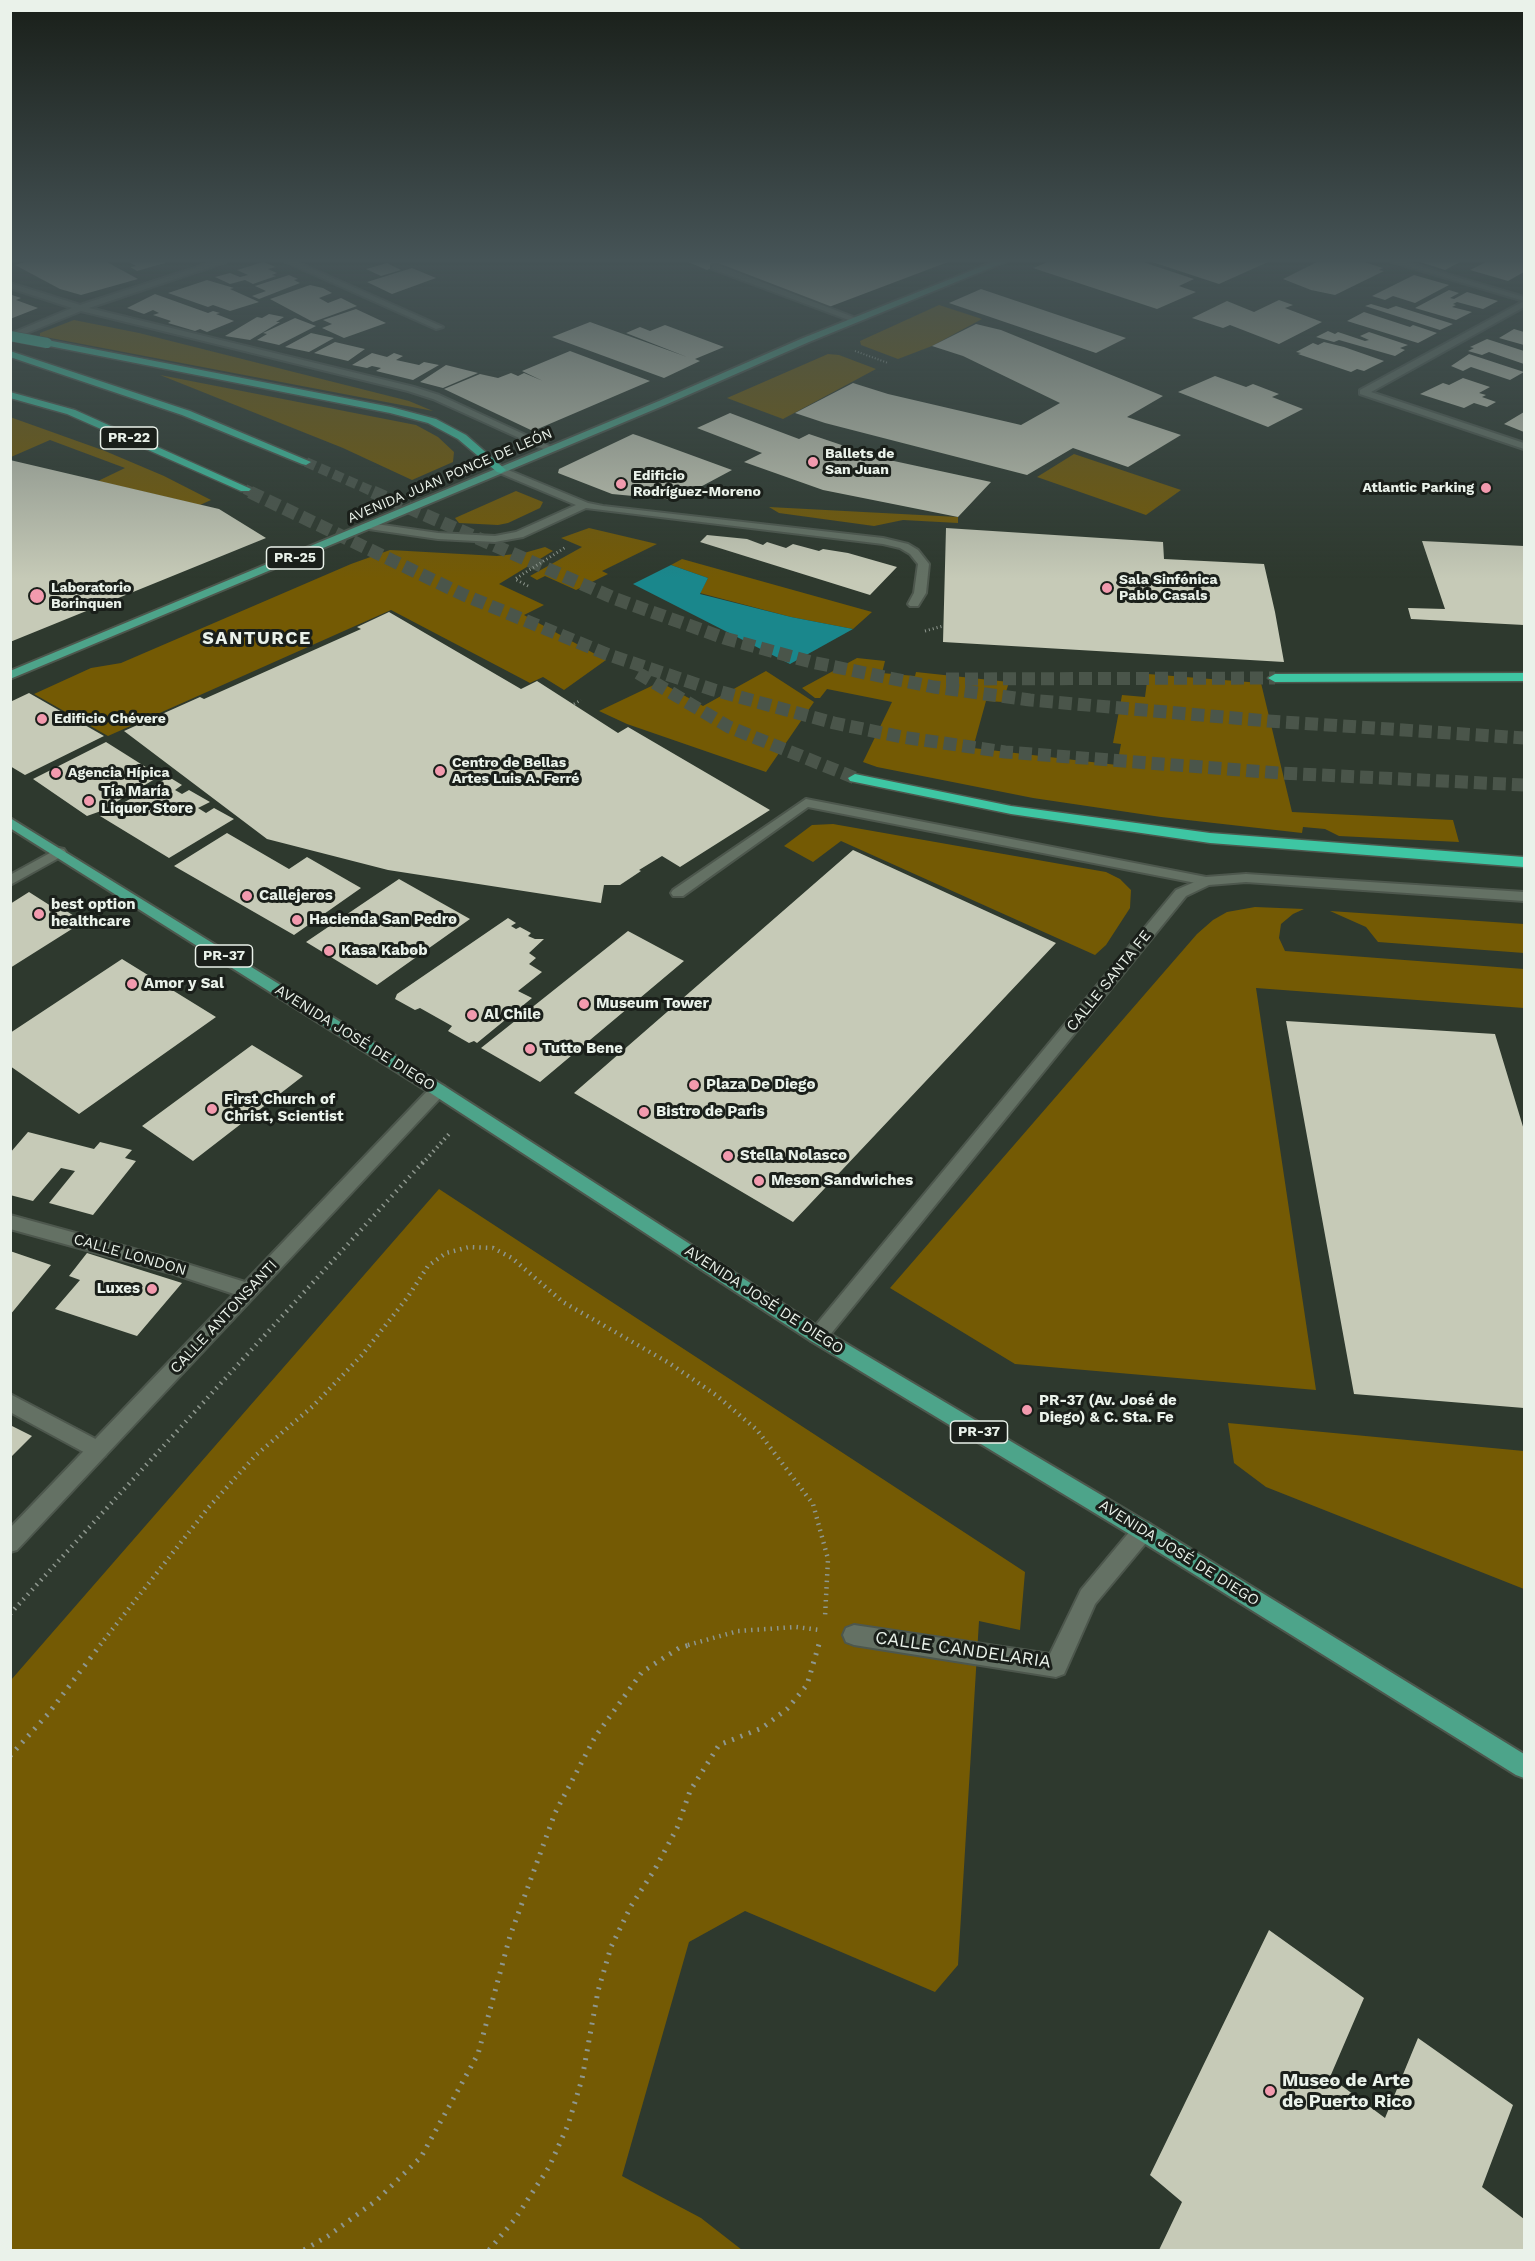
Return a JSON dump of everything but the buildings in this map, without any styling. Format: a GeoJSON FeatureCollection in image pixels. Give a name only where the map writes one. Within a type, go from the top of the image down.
{"type":"FeatureCollection","features":[{"type":"Feature","properties":{"kind":"highway","name":"PR-22"},"geometry":{"type":"LineString","coordinates":[[50,368],[186,413],[306,462]]}},
{"type":"Feature","properties":{"kind":"highway"},"geometry":{"type":"LineString","coordinates":[[173,368],[391,410],[432,421],[462,437],[501,470]]}},
{"type":"Feature","properties":{"kind":"highway","name":"PR-22"},"geometry":{"type":"LineString","coordinates":[[10,395],[71,412],[245,489]]}},
{"type":"Feature","properties":{"kind":"highway"},"geometry":{"type":"LineString","coordinates":[[1275,678],[1524,677]]}},
{"type":"Feature","properties":{"kind":"highway"},"geometry":{"type":"LineString","coordinates":[[855,777],[1011,810],[1210,838],[1524,862]]}},
{"type":"Feature","properties":{"kind":"main road","name":"AVENIDA JUAN PONCE DE LEÓN"},"geometry":{"type":"LineString","coordinates":[[10,676],[744,368]]}},
{"type":"Feature","properties":{"kind":"main road","name":"AVENIDA JOSÉ DE DIEGO"},"geometry":{"type":"LineString","coordinates":[[10,822],[438,1090],[818,1336],[1143,1531],[1524,1767]]}},
{"type":"Feature","properties":{"kind":"street"},"geometry":{"type":"LineString","coordinates":[[323,368],[436,397],[551,449]]}},
{"type":"Feature","properties":{"kind":"street"},"geometry":{"type":"LineString","coordinates":[[1409,368],[1363,393],[1524,446]]}},
{"type":"Feature","properties":{"kind":"street"},"geometry":{"type":"LineString","coordinates":[[501,470],[585,506],[883,541],[904,546],[914,552],[924,564],[920,593],[914,604]]}},
{"type":"Feature","properties":{"kind":"street"},"geometry":{"type":"LineString","coordinates":[[369,526],[438,536],[495,539],[519,535],[585,506]]}},
{"type":"Feature","properties":{"kind":"street"},"geometry":{"type":"LineString","coordinates":[[678,893],[806,803],[1206,881]]}},
{"type":"Feature","properties":{"kind":"street"},"geometry":{"type":"LineString","coordinates":[[10,881],[59,852]]}},
{"type":"Feature","properties":{"kind":"street","name":"CALLE SANTA FE"},"geometry":{"type":"LineString","coordinates":[[818,1336],[1182,893],[1206,881],[1246,878],[1524,897]]}},
{"type":"Feature","properties":{"kind":"street","name":"CALLE ANTONSANTI"},"geometry":{"type":"LineString","coordinates":[[10,1543],[438,1090]]}},
{"type":"Feature","properties":{"kind":"street","name":"CALLE LONDON"},"geometry":{"type":"LineString","coordinates":[[10,1222],[174,1267],[249,1291]]}},
{"type":"Feature","properties":{"kind":"street"},"geometry":{"type":"LineString","coordinates":[[10,1401],[98,1450]]}},
{"type":"Feature","properties":{"kind":"street","name":"CALLE CANDELARIA"},"geometry":{"type":"LineString","coordinates":[[854,1635],[1056,1666],[1088,1597],[1143,1531]]}},
{"type":"Feature","properties":{"kind":"path"},"geometry":{"type":"LineString","coordinates":[[528,586],[515,579],[567,548],[558,544]]}},
{"type":"Feature","properties":{"kind":"path"},"geometry":{"type":"LineString","coordinates":[[926,631],[944,626]]}},
{"type":"Feature","properties":{"kind":"path"},"geometry":{"type":"LineString","coordinates":[[574,704],[581,700]]}},
{"type":"Feature","properties":{"kind":"path"},"geometry":{"type":"LineString","coordinates":[[10,1614],[470,1111]]}},
{"type":"Feature","properties":{"kind":"path"},"geometry":{"type":"LineString","coordinates":[[10,1756],[48,1714],[208,1508],[256,1455],[313,1406],[362,1355],[407,1298],[428,1266],[446,1253],[469,1247],[493,1248],[512,1258],[563,1302],[598,1325],[669,1363],[716,1395],[757,1430],[813,1504],[828,1559],[824,1630],[807,1685],[787,1709],[762,1728],[719,1745],[690,1791],[676,1828],[655,1869],[631,1906],[611,1947],[598,1991],[582,2079],[568,2125],[549,2167],[515,2219],[489,2250]]}},
{"type":"Feature","properties":{"kind":"path"},"geometry":{"type":"LineString","coordinates":[[304,2250],[328,2236],[377,2200],[421,2157],[447,2113],[478,2054],[510,1936],[555,1813],[595,1737],[642,1672],[679,1648],[738,1631],[796,1627],[824,1630]]}},
{"type":"Feature","properties":{"kind":"shaded area"},"geometry":{"type":"Polygon","coordinates":[[[205,368],[276,368],[409,401],[433,411],[205,368]]]}},
{"type":"Feature","properties":{"kind":"shaded area"},"geometry":{"type":"Polygon","coordinates":[[[797,368],[876,369],[783,419],[727,398],[797,368]]]}},
{"type":"Feature","properties":{"kind":"shaded area"},"geometry":{"type":"Polygon","coordinates":[[[160,375],[416,425],[438,437],[454,452],[453,462],[412,480],[343,448],[160,375]]]}},
{"type":"Feature","properties":{"kind":"shaded area"},"geometry":{"type":"Polygon","coordinates":[[[10,417],[105,451],[164,476],[211,500],[200,505],[98,481],[125,468],[50,440],[11,457],[10,417]]]}},
{"type":"Feature","properties":{"kind":"shaded area"},"geometry":{"type":"Polygon","coordinates":[[[1074,454],[1181,490],[1146,515],[1037,477],[1074,454]]]}},
{"type":"Feature","properties":{"kind":"shaded area"},"geometry":{"type":"Polygon","coordinates":[[[516,491],[543,502],[540,508],[508,523],[498,525],[459,523],[455,518],[516,491]]]}},
{"type":"Feature","properties":{"kind":"shaded area"},"geometry":{"type":"Polygon","coordinates":[[[769,507],[958,517],[958,523],[903,520],[874,526],[779,513],[769,507]]]}},
{"type":"Feature","properties":{"kind":"shaded area"},"geometry":{"type":"Polygon","coordinates":[[[589,528],[657,544],[602,571],[608,574],[576,590],[545,576],[537,580],[530,576],[582,547],[561,538],[589,528]]]}},
{"type":"Feature","properties":{"kind":"shaded area"},"geometry":{"type":"Polygon","coordinates":[[[545,547],[553,551],[499,584],[544,605],[524,615],[606,660],[564,690],[543,677],[530,683],[391,610],[108,736],[34,694],[91,668],[121,663],[351,564],[390,550],[497,556],[524,553],[545,547]]]}},
{"type":"Feature","properties":{"kind":"shaded area"},"geometry":{"type":"Polygon","coordinates":[[[682,559],[872,612],[853,629],[791,617],[700,593],[708,578],[671,565],[682,559]]]}},
{"type":"Feature","properties":{"kind":"shaded area"},"geometry":{"type":"Polygon","coordinates":[[[857,658],[885,661],[882,673],[915,676],[916,672],[1009,682],[1003,702],[986,701],[973,748],[1117,765],[1121,744],[1113,743],[1122,695],[1145,697],[1148,674],[1261,683],[1292,812],[1453,820],[1459,842],[1339,836],[1325,829],[1303,827],[1302,833],[1161,817],[1033,798],[877,767],[863,762],[892,702],[827,689],[820,698],[815,698],[802,688],[857,658]]]}},
{"type":"Feature","properties":{"kind":"shaded area"},"geometry":{"type":"Polygon","coordinates":[[[766,671],[814,702],[766,772],[627,724],[599,711],[660,682],[703,706],[766,671]]]}},
{"type":"Feature","properties":{"kind":"shaded area"},"geometry":{"type":"Polygon","coordinates":[[[833,824],[1106,872],[1120,879],[1131,890],[1130,908],[1106,945],[1095,955],[841,841],[813,862],[784,846],[812,825],[833,824]]]}},
{"type":"Feature","properties":{"kind":"shaded area"},"geometry":{"type":"Polygon","coordinates":[[[1255,907],[1304,909],[1293,914],[1281,924],[1279,938],[1285,951],[1524,969],[1524,1008],[1256,988],[1316,1390],[1015,1364],[890,1288],[1197,934],[1213,920],[1227,912],[1255,907]]]}},
{"type":"Feature","properties":{"kind":"shaded area"},"geometry":{"type":"Polygon","coordinates":[[[1330,911],[1524,924],[1524,953],[1378,942],[1366,927],[1330,911]]]}},
{"type":"Feature","properties":{"kind":"shaded area"},"geometry":{"type":"Polygon","coordinates":[[[439,1189],[1025,1572],[1020,1630],[979,1621],[958,1965],[935,1992],[745,1911],[689,1942],[622,2176],[701,2218],[742,2250],[11,2250],[11,1680],[439,1189]]]}},
{"type":"Feature","properties":{"kind":"shaded area"},"geometry":{"type":"Polygon","coordinates":[[[1228,1423],[1524,1451],[1524,1589],[1266,1487],[1234,1463],[1228,1423]]]}},
{"type":"Feature","properties":{"kind":"water"},"geometry":{"type":"Polygon","coordinates":[[[671,565],[708,578],[700,594],[791,617],[853,629],[790,664],[633,584],[671,565]]]}},
{"type":"Feature","properties":{"kind":"tunnel"},"geometry":{"type":"LineString","coordinates":[[306,462],[376,493]]}},
{"type":"Feature","properties":{"kind":"tunnel"},"geometry":{"type":"LineString","coordinates":[[245,489],[253,493]]}},
{"type":"Feature","properties":{"kind":"tunnel"},"geometry":{"type":"LineString","coordinates":[[250,492],[464,595],[609,655],[714,690],[834,723],[902,737],[1005,752],[1280,773],[1524,785]]}},
{"type":"Feature","properties":{"kind":"tunnel"},"geometry":{"type":"LineString","coordinates":[[373,492],[616,599],[724,638],[811,662],[934,687],[1030,700],[1268,721],[1524,738]]}},
{"type":"Feature","properties":{"kind":"tunnel"},"geometry":{"type":"LineString","coordinates":[[638,673],[729,727],[855,778]]}},
{"type":"Feature","properties":{"kind":"tunnel"},"geometry":{"type":"LineString","coordinates":[[946,679],[1275,678]]}},
{"type":"Feature","properties":{"kind":"place","name":"Ballets de San Juan"},"geometry":{"type":"Point","coordinates":[813,462]}},
{"type":"Feature","properties":{"kind":"place","name":"Edificio Rodríguez-Moreno"},"geometry":{"type":"Point","coordinates":[621,484]}},
{"type":"Feature","properties":{"kind":"place","name":"Atlantic Parking"},"geometry":{"type":"Point","coordinates":[1486,488]}},
{"type":"Feature","properties":{"kind":"place","name":"Sala Sinfónica Pablo Casals"},"geometry":{"type":"Point","coordinates":[1107,588]}},
{"type":"Feature","properties":{"kind":"place","name":"Laboratorio Borinquen"},"geometry":{"type":"Point","coordinates":[37,596]}},
{"type":"Feature","properties":{"kind":"place","name":"Edificio Chévere"},"geometry":{"type":"Point","coordinates":[42,719]}},
{"type":"Feature","properties":{"kind":"place","name":"Centro de Bellas Artes Luis A. Ferré"},"geometry":{"type":"Point","coordinates":[440,771]}},
{"type":"Feature","properties":{"kind":"place","name":"Agencia Hípica"},"geometry":{"type":"Point","coordinates":[56,773]}},
{"type":"Feature","properties":{"kind":"place","name":"Tía María Liquor Store"},"geometry":{"type":"Point","coordinates":[89,801]}},
{"type":"Feature","properties":{"kind":"place","name":"Callejeros"},"geometry":{"type":"Point","coordinates":[247,896]}},
{"type":"Feature","properties":{"kind":"place","name":"best option healthcare"},"geometry":{"type":"Point","coordinates":[39,914]}},
{"type":"Feature","properties":{"kind":"place","name":"Hacienda San Pedro"},"geometry":{"type":"Point","coordinates":[297,920]}},
{"type":"Feature","properties":{"kind":"place","name":"Kasa Kabob"},"geometry":{"type":"Point","coordinates":[329,951]}},
{"type":"Feature","properties":{"kind":"place","name":"Amor y Sal"},"geometry":{"type":"Point","coordinates":[132,984]}},
{"type":"Feature","properties":{"kind":"place","name":"Museum Tower"},"geometry":{"type":"Point","coordinates":[584,1004]}},
{"type":"Feature","properties":{"kind":"place","name":"Al Chile"},"geometry":{"type":"Point","coordinates":[472,1015]}},
{"type":"Feature","properties":{"kind":"place","name":"Tutto Bene"},"geometry":{"type":"Point","coordinates":[530,1049]}},
{"type":"Feature","properties":{"kind":"place","name":"Plaza De Diego"},"geometry":{"type":"Point","coordinates":[694,1085]}},
{"type":"Feature","properties":{"kind":"place","name":"First Church of Christ, Scientist"},"geometry":{"type":"Point","coordinates":[212,1109]}},
{"type":"Feature","properties":{"kind":"place","name":"Bistro de Paris"},"geometry":{"type":"Point","coordinates":[644,1112]}},
{"type":"Feature","properties":{"kind":"place","name":"Stella Nolasco"},"geometry":{"type":"Point","coordinates":[728,1156]}},
{"type":"Feature","properties":{"kind":"place","name":"Meson Sandwiches"},"geometry":{"type":"Point","coordinates":[759,1181]}},
{"type":"Feature","properties":{"kind":"place","name":"Luxes"},"geometry":{"type":"Point","coordinates":[152,1289]}},
{"type":"Feature","properties":{"kind":"place","name":"PR-37 (Av. José de Diego) & C. Sta. Fe"},"geometry":{"type":"Point","coordinates":[1027,1410]}},
{"type":"Feature","properties":{"kind":"place","name":"Museo de Arte de Puerto Rico"},"geometry":{"type":"Point","coordinates":[1270,2091]}},
{"type":"Feature","properties":{"kind":"district","name":"SANTURCE"},"geometry":{"type":"Point","coordinates":[257,639]}}]}
